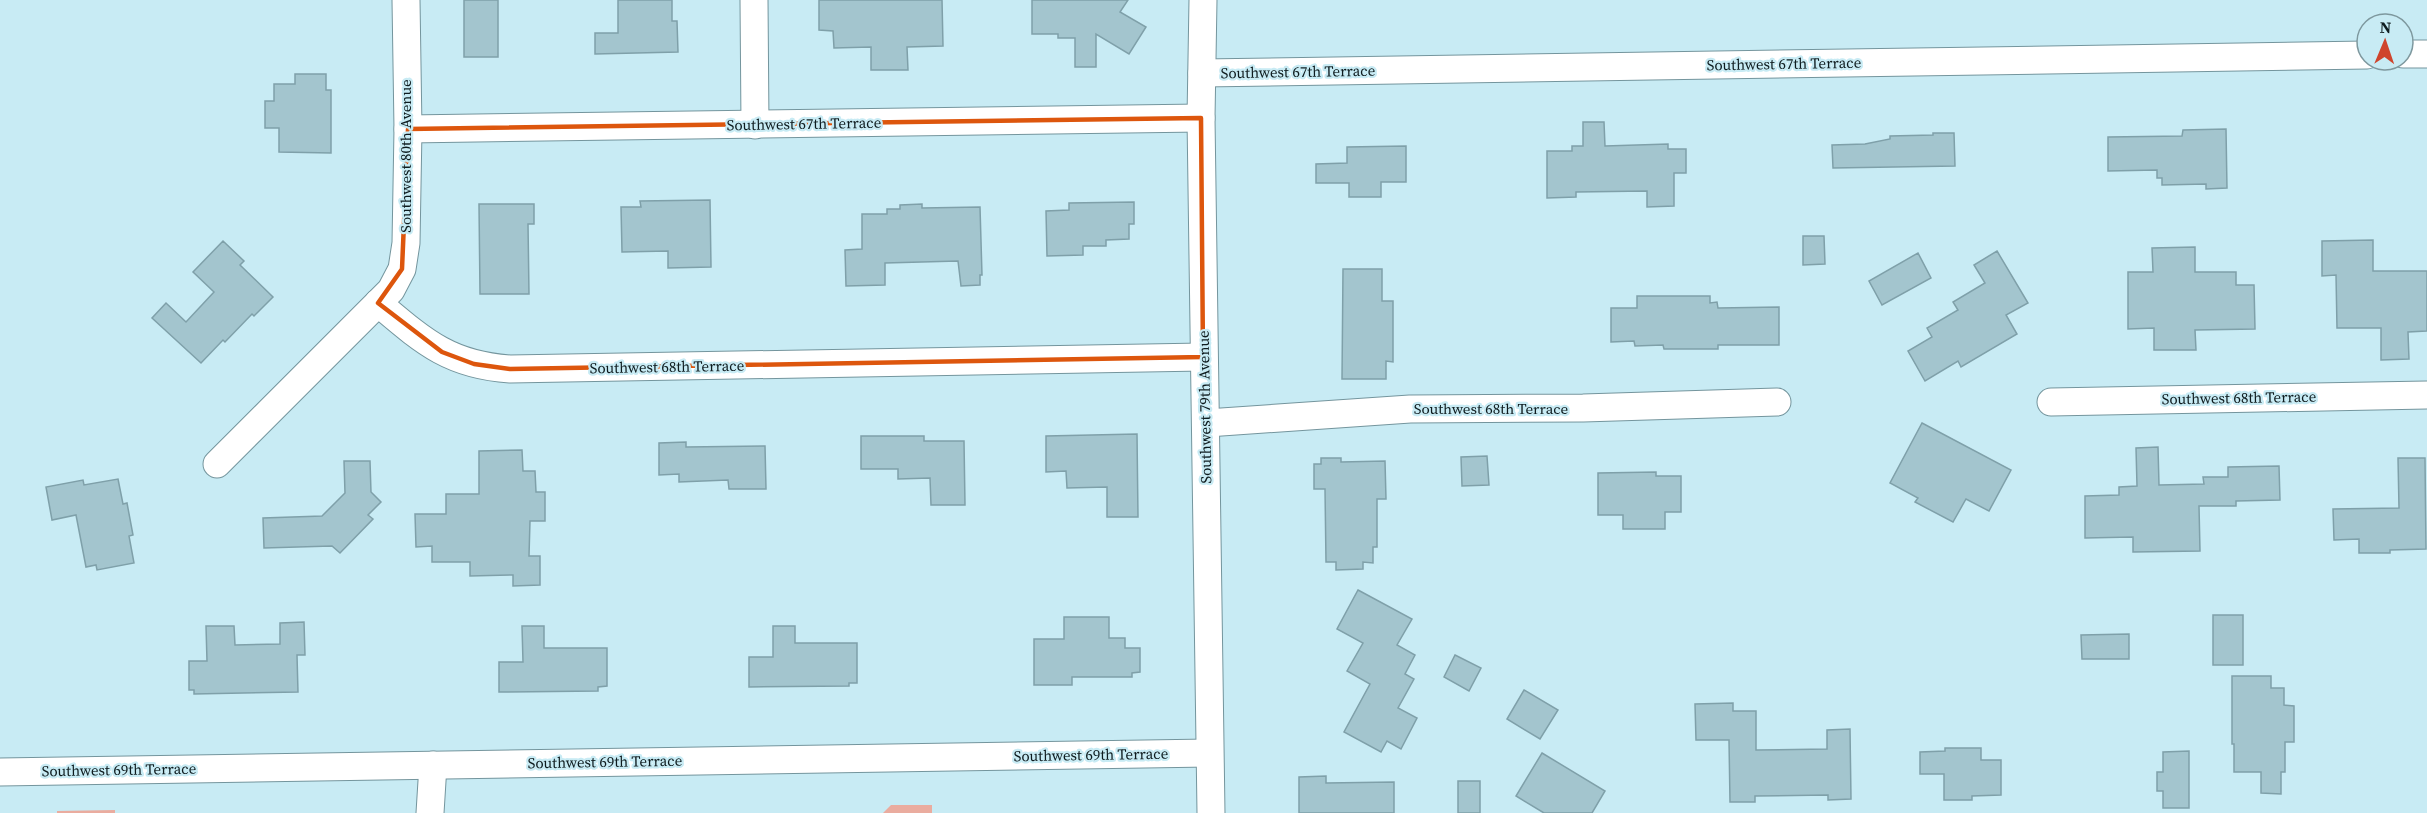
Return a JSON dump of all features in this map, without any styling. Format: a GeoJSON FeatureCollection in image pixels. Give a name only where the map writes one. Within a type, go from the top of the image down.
{"type":"FeatureCollection","features":[{"type":"Feature","properties":{"kind":"street","name":"Southwest 80th Avenue"},"geometry":{"type":"LineString","coordinates":[[378,303],[391,290],[402,269],[406,243],[408,129],[406,0]]}},
{"type":"Feature","properties":{"kind":"street"},"geometry":{"type":"LineString","coordinates":[[754,0],[755,125]]}},
{"type":"Feature","properties":{"kind":"street","name":"Southwest 79th Avenue"},"geometry":{"type":"LineString","coordinates":[[1203,0],[1201,118],[1203,357],[1207,423],[1211,813]]}},
{"type":"Feature","properties":{"kind":"street","name":"Southwest 67th Terrace"},"geometry":{"type":"LineString","coordinates":[[1202,73],[2355,55]]}},
{"type":"Feature","properties":{"kind":"street","name":"Southwest 67th Terrace"},"geometry":{"type":"LineString","coordinates":[[408,129],[1201,118]]}},
{"type":"Feature","properties":{"kind":"street"},"geometry":{"type":"LineString","coordinates":[[217,464],[378,303]]}},
{"type":"Feature","properties":{"kind":"street","name":"Southwest 68th Terrace"},"geometry":{"type":"LineString","coordinates":[[378,303],[416,335],[442,352],[474,364],[501,369],[1203,357]]}},
{"type":"Feature","properties":{"kind":"street","name":"Southwest 68th Terrace"},"geometry":{"type":"LineString","coordinates":[[2051,402],[2427,395]]}},
{"type":"Feature","properties":{"kind":"street","name":"Southwest 68th Terrace"},"geometry":{"type":"LineString","coordinates":[[1207,423],[1410,409],[1583,408],[1777,402]]}},
{"type":"Feature","properties":{"kind":"street","name":"Southwest 69th Terrace"},"geometry":{"type":"LineString","coordinates":[[0,772],[1209,753]]}},
{"type":"Feature","properties":{"kind":"street"},"geometry":{"type":"LineString","coordinates":[[430,813],[433,765]]}},
{"type":"Feature","properties":{"kind":"highlighted area"},"geometry":{"type":"Polygon","coordinates":[[[1201,118],[1203,357],[510,369],[474,364],[442,352],[378,303],[402,269],[408,129],[1201,118]]]}},
{"type":"Feature","properties":{"kind":"shaded area"},"geometry":{"type":"Polygon","coordinates":[[[891,805],[932,805],[932,813],[883,813],[891,805]]]}},
{"type":"Feature","properties":{"kind":"shaded area"},"geometry":{"type":"Polygon","coordinates":[[[115,810],[115,813],[57,813],[57,811],[115,810]]]}},
{"type":"Feature","properties":{"kind":"building"},"geometry":{"type":"Polygon","coordinates":[[[464,0],[498,0],[498,57],[464,57],[464,0]]]}},
{"type":"Feature","properties":{"kind":"building"},"geometry":{"type":"Polygon","coordinates":[[[618,0],[672,0],[672,21],[677,21],[678,52],[595,54],[595,33],[618,33],[618,0]]]}},
{"type":"Feature","properties":{"kind":"building"},"geometry":{"type":"Polygon","coordinates":[[[819,0],[942,0],[943,46],[907,47],[908,70],[871,70],[871,47],[834,48],[833,31],[819,30],[819,0]]]}},
{"type":"Feature","properties":{"kind":"building"},"geometry":{"type":"Polygon","coordinates":[[[1032,0],[1128,0],[1120,12],[1146,27],[1129,54],[1096,34],[1096,67],[1075,67],[1075,38],[1058,38],[1058,34],[1032,34],[1032,0]]]}},
{"type":"Feature","properties":{"kind":"building"},"geometry":{"type":"Polygon","coordinates":[[[295,74],[326,74],[326,90],[331,90],[331,153],[279,152],[279,128],[265,128],[265,101],[274,101],[274,84],[295,84],[295,74]]]}},
{"type":"Feature","properties":{"kind":"building"},"geometry":{"type":"Polygon","coordinates":[[[1583,122],[1604,122],[1605,146],[1668,144],[1668,149],[1686,149],[1686,173],[1674,173],[1674,206],[1647,207],[1647,191],[1576,192],[1576,197],[1547,198],[1547,151],[1572,151],[1572,146],[1583,146],[1583,122]]]}},
{"type":"Feature","properties":{"kind":"building"},"geometry":{"type":"Polygon","coordinates":[[[2226,129],[2227,188],[2206,189],[2206,184],[2162,185],[2162,178],[2157,178],[2157,170],[2108,171],[2108,137],[2182,136],[2183,130],[2226,129]]]}},
{"type":"Feature","properties":{"kind":"building"},"geometry":{"type":"Polygon","coordinates":[[[1933,133],[1954,133],[1955,166],[1833,168],[1832,145],[1865,144],[1890,139],[1890,136],[1933,135],[1933,133]]]}},
{"type":"Feature","properties":{"kind":"building"},"geometry":{"type":"Polygon","coordinates":[[[1406,146],[1406,182],[1381,182],[1381,197],[1349,197],[1349,183],[1316,183],[1316,164],[1347,163],[1347,147],[1406,146]]]}},
{"type":"Feature","properties":{"kind":"building"},"geometry":{"type":"Polygon","coordinates":[[[710,200],[711,267],[668,268],[668,251],[622,252],[621,207],[641,207],[640,201],[710,200]]]}},
{"type":"Feature","properties":{"kind":"building"},"geometry":{"type":"Polygon","coordinates":[[[1134,202],[1134,224],[1129,224],[1129,239],[1106,240],[1106,246],[1083,246],[1083,255],[1047,256],[1046,211],[1069,210],[1069,203],[1134,202]]]}},
{"type":"Feature","properties":{"kind":"building"},"geometry":{"type":"Polygon","coordinates":[[[479,204],[534,204],[534,224],[528,224],[529,294],[480,294],[479,204]]]}},
{"type":"Feature","properties":{"kind":"building"},"geometry":{"type":"Polygon","coordinates":[[[922,204],[922,208],[980,207],[982,275],[980,275],[980,285],[961,286],[958,261],[885,263],[885,285],[846,286],[845,250],[862,249],[862,214],[887,214],[887,209],[900,209],[900,205],[922,204]]]}},
{"type":"Feature","properties":{"kind":"building"},"geometry":{"type":"Polygon","coordinates":[[[1803,236],[1824,236],[1825,264],[1803,265],[1803,236]]]}},
{"type":"Feature","properties":{"kind":"building"},"geometry":{"type":"Polygon","coordinates":[[[2373,240],[2373,271],[2427,271],[2427,331],[2408,332],[2409,359],[2381,360],[2381,328],[2337,328],[2336,275],[2322,276],[2322,241],[2373,240]]]}},
{"type":"Feature","properties":{"kind":"building"},"geometry":{"type":"Polygon","coordinates":[[[223,241],[244,261],[240,265],[273,297],[254,316],[252,314],[225,342],[223,340],[201,363],[152,318],[166,303],[186,322],[214,292],[193,272],[223,241]]]}},
{"type":"Feature","properties":{"kind":"building"},"geometry":{"type":"Polygon","coordinates":[[[2195,247],[2195,272],[2236,272],[2236,285],[2254,285],[2255,329],[2195,330],[2196,350],[2154,350],[2154,328],[2128,329],[2128,272],[2153,272],[2152,248],[2195,247]]]}},
{"type":"Feature","properties":{"kind":"building"},"geometry":{"type":"Polygon","coordinates":[[[1997,251],[2028,303],[2006,315],[2017,334],[1961,367],[1958,361],[1925,381],[1908,351],[1932,337],[1927,328],[1958,310],[1953,302],[1985,283],[1974,265],[1997,251]]]}},
{"type":"Feature","properties":{"kind":"building"},"geometry":{"type":"Polygon","coordinates":[[[1918,253],[1931,278],[1882,305],[1869,281],[1918,253]]]}},
{"type":"Feature","properties":{"kind":"building"},"geometry":{"type":"Polygon","coordinates":[[[1343,269],[1382,269],[1382,301],[1393,301],[1393,362],[1386,361],[1386,379],[1342,379],[1343,269]]]}},
{"type":"Feature","properties":{"kind":"building"},"geometry":{"type":"Polygon","coordinates":[[[1637,296],[1710,296],[1710,303],[1717,302],[1718,308],[1779,307],[1779,345],[1718,345],[1718,349],[1664,349],[1663,345],[1635,346],[1634,341],[1611,342],[1611,308],[1637,308],[1637,296]]]}},
{"type":"Feature","properties":{"kind":"building"},"geometry":{"type":"Polygon","coordinates":[[[1922,423],[2011,470],[1989,511],[1966,499],[1953,522],[1915,502],[1918,498],[1890,483],[1922,423]]]}},
{"type":"Feature","properties":{"kind":"building"},"geometry":{"type":"Polygon","coordinates":[[[1137,434],[1138,517],[1107,517],[1107,487],[1067,488],[1066,471],[1046,472],[1046,436],[1137,434]]]}},
{"type":"Feature","properties":{"kind":"building"},"geometry":{"type":"Polygon","coordinates":[[[861,436],[924,436],[924,441],[964,441],[965,505],[931,505],[930,478],[898,479],[898,469],[861,469],[861,436]]]}},
{"type":"Feature","properties":{"kind":"building"},"geometry":{"type":"Polygon","coordinates":[[[686,442],[686,447],[765,446],[766,489],[729,489],[728,480],[679,482],[679,474],[659,475],[659,443],[686,442]]]}},
{"type":"Feature","properties":{"kind":"building"},"geometry":{"type":"Polygon","coordinates":[[[2158,447],[2159,485],[2204,484],[2203,477],[2228,477],[2228,467],[2279,466],[2280,500],[2236,501],[2236,506],[2199,506],[2200,551],[2133,552],[2133,537],[2085,538],[2085,496],[2119,495],[2119,487],[2137,486],[2136,448],[2158,447]]]}},
{"type":"Feature","properties":{"kind":"building"},"geometry":{"type":"Polygon","coordinates":[[[522,450],[523,471],[535,471],[536,492],[545,492],[545,521],[530,521],[529,556],[540,556],[540,585],[513,586],[513,575],[470,576],[470,562],[432,562],[432,546],[416,547],[415,514],[446,514],[446,494],[479,494],[479,451],[522,450]]]}},
{"type":"Feature","properties":{"kind":"building"},"geometry":{"type":"Polygon","coordinates":[[[1487,456],[1489,485],[1462,486],[1461,457],[1487,456]]]}},
{"type":"Feature","properties":{"kind":"building"},"geometry":{"type":"Polygon","coordinates":[[[1321,458],[1341,458],[1341,462],[1385,461],[1386,499],[1377,499],[1377,547],[1373,547],[1373,563],[1363,562],[1363,569],[1336,570],[1336,562],[1326,562],[1325,489],[1314,489],[1314,464],[1321,464],[1321,458]]]}},
{"type":"Feature","properties":{"kind":"building"},"geometry":{"type":"Polygon","coordinates":[[[2398,458],[2425,458],[2426,549],[2390,550],[2390,553],[2359,553],[2359,539],[2334,540],[2333,509],[2399,508],[2398,458]]]}},
{"type":"Feature","properties":{"kind":"building"},"geometry":{"type":"Polygon","coordinates":[[[344,461],[370,461],[371,492],[381,502],[368,515],[373,519],[340,553],[332,546],[264,548],[263,518],[322,516],[345,493],[344,461]]]}},
{"type":"Feature","properties":{"kind":"building"},"geometry":{"type":"Polygon","coordinates":[[[1656,472],[1656,476],[1681,476],[1681,512],[1665,512],[1665,529],[1623,529],[1623,515],[1598,515],[1598,473],[1656,472]]]}},
{"type":"Feature","properties":{"kind":"building"},"geometry":{"type":"Polygon","coordinates":[[[118,479],[123,504],[127,503],[133,535],[129,536],[134,563],[97,570],[96,565],[86,567],[76,515],[52,520],[46,487],[83,480],[84,485],[118,479]]]}},
{"type":"Feature","properties":{"kind":"building"},"geometry":{"type":"Polygon","coordinates":[[[1358,590],[1412,619],[1397,645],[1415,655],[1405,674],[1414,679],[1398,708],[1417,718],[1401,749],[1387,741],[1381,752],[1344,732],[1370,684],[1347,671],[1363,643],[1337,629],[1358,590]]]}},
{"type":"Feature","properties":{"kind":"building"},"geometry":{"type":"Polygon","coordinates":[[[2213,615],[2243,615],[2243,665],[2213,665],[2213,615]]]}},
{"type":"Feature","properties":{"kind":"building"},"geometry":{"type":"Polygon","coordinates":[[[1064,617],[1109,617],[1109,638],[1125,638],[1125,648],[1140,648],[1140,672],[1132,673],[1132,677],[1072,677],[1072,685],[1034,685],[1034,639],[1064,639],[1064,617]]]}},
{"type":"Feature","properties":{"kind":"building"},"geometry":{"type":"Polygon","coordinates":[[[304,622],[305,655],[297,655],[298,692],[194,694],[194,690],[189,690],[189,661],[207,661],[206,626],[234,626],[235,645],[280,644],[280,623],[304,622]]]}},
{"type":"Feature","properties":{"kind":"building"},"geometry":{"type":"Polygon","coordinates":[[[522,626],[544,626],[544,648],[607,648],[607,686],[598,687],[598,691],[499,692],[499,662],[523,662],[522,626]]]}},
{"type":"Feature","properties":{"kind":"building"},"geometry":{"type":"Polygon","coordinates":[[[773,626],[795,626],[795,643],[857,643],[857,683],[849,683],[849,686],[749,687],[749,657],[773,657],[773,626]]]}},
{"type":"Feature","properties":{"kind":"building"},"geometry":{"type":"Polygon","coordinates":[[[2129,634],[2129,659],[2082,659],[2081,635],[2129,634]]]}},
{"type":"Feature","properties":{"kind":"building"},"geometry":{"type":"Polygon","coordinates":[[[1455,655],[1481,668],[1469,691],[1444,677],[1455,655]]]}},
{"type":"Feature","properties":{"kind":"building"},"geometry":{"type":"Polygon","coordinates":[[[2232,676],[2271,676],[2271,688],[2284,688],[2284,705],[2294,706],[2294,742],[2285,742],[2285,772],[2281,772],[2281,794],[2261,793],[2261,772],[2234,772],[2232,676]]]}},
{"type":"Feature","properties":{"kind":"building"},"geometry":{"type":"Polygon","coordinates":[[[1524,690],[1558,710],[1540,739],[1507,719],[1524,690]]]}},
{"type":"Feature","properties":{"kind":"building"},"geometry":{"type":"Polygon","coordinates":[[[1733,703],[1733,711],[1756,711],[1756,750],[1827,749],[1827,730],[1850,729],[1851,799],[1828,800],[1828,795],[1755,796],[1755,802],[1730,802],[1729,740],[1696,740],[1695,704],[1733,703]]]}},
{"type":"Feature","properties":{"kind":"building"},"geometry":{"type":"Polygon","coordinates":[[[1945,748],[1981,748],[1981,760],[2001,760],[2001,795],[1972,796],[1972,800],[1944,800],[1944,774],[1920,774],[1920,752],[1945,751],[1945,748]]]}},
{"type":"Feature","properties":{"kind":"building"},"geometry":{"type":"Polygon","coordinates":[[[2189,751],[2189,808],[2163,808],[2163,791],[2157,791],[2157,772],[2163,772],[2163,752],[2189,751]]]}},
{"type":"Feature","properties":{"kind":"building"},"geometry":{"type":"Polygon","coordinates":[[[1542,753],[1605,791],[1592,813],[1544,813],[1516,796],[1542,753]]]}},
{"type":"Feature","properties":{"kind":"building"},"geometry":{"type":"Polygon","coordinates":[[[1326,776],[1326,783],[1394,782],[1394,813],[1299,813],[1299,777],[1326,776]]]}},
{"type":"Feature","properties":{"kind":"building"},"geometry":{"type":"Polygon","coordinates":[[[1458,781],[1480,781],[1480,813],[1458,813],[1458,781]]]}}]}
